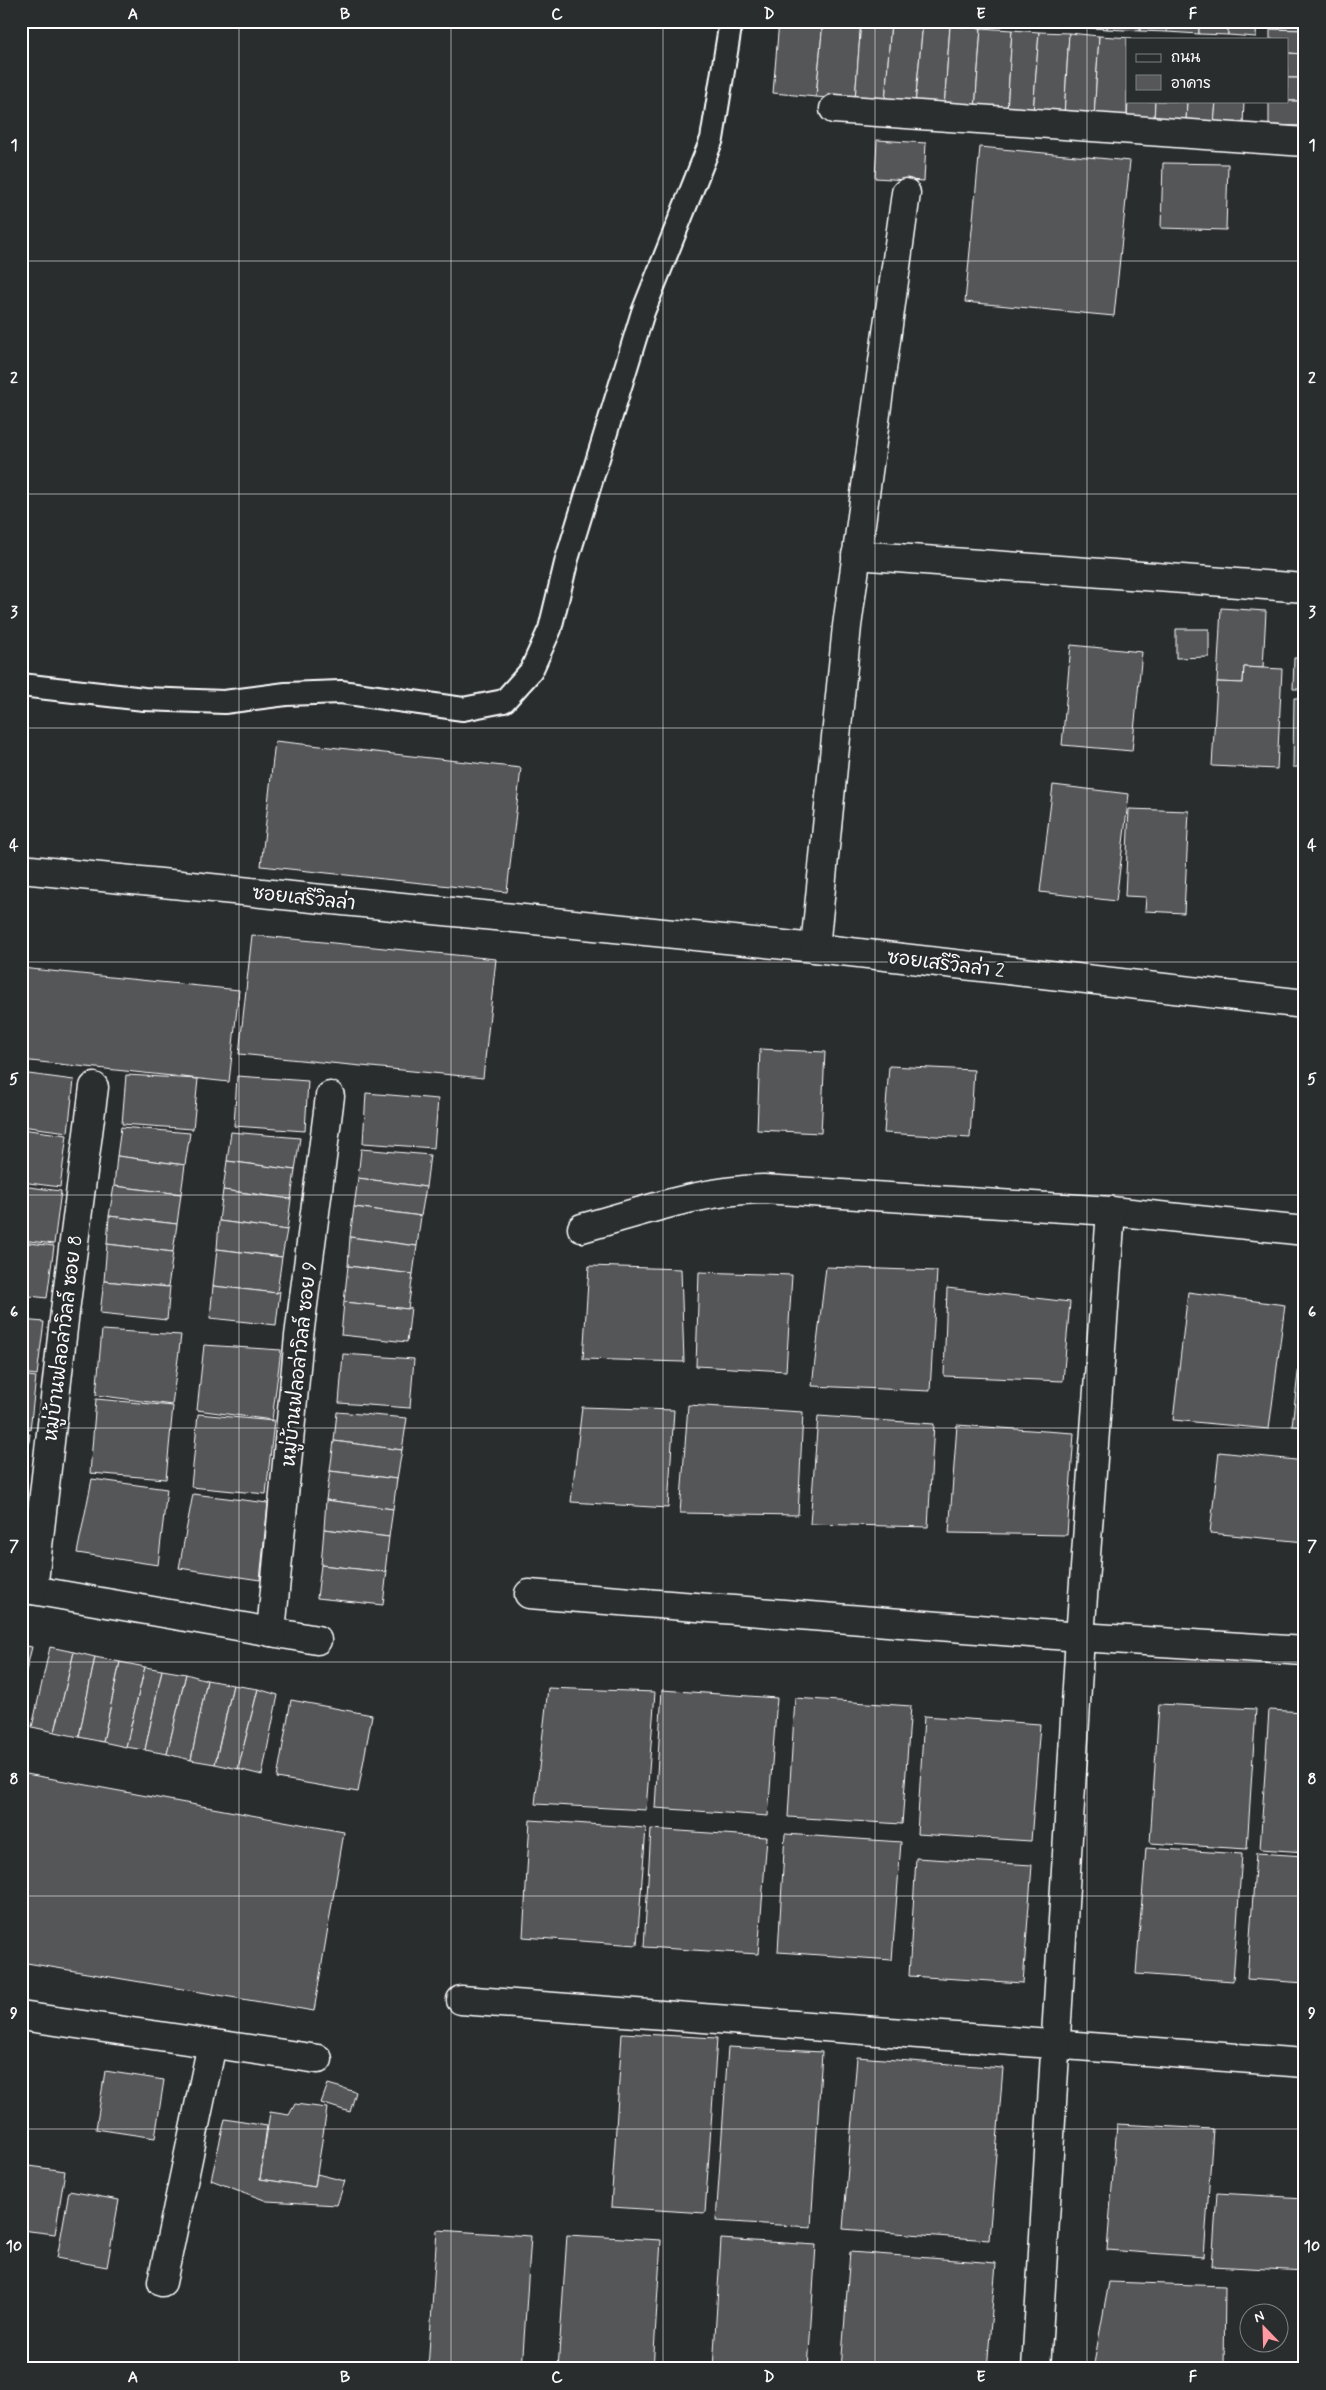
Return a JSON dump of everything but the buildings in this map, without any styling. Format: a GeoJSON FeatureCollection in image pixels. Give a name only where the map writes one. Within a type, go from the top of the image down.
{"type":"FeatureCollection","features":[{"type":"Feature","properties":{"kind":"street"},"geometry":{"type":"LineString","coordinates":[[834,108],[1305,142]]}},
{"type":"Feature","properties":{"kind":"street"},"geometry":{"type":"LineString","coordinates":[[815,948],[847,626],[906,193]]}},
{"type":"Feature","properties":{"kind":"street"},"geometry":{"type":"LineString","coordinates":[[856,555],[1305,588]]}},
{"type":"Feature","properties":{"kind":"street","name":"ซอยเสรีวิลล่า"},"geometry":{"type":"LineString","coordinates":[[21,869],[586,925]]}},
{"type":"Feature","properties":{"kind":"street","name":"ซอยเสรีวิลล่า 2"},"geometry":{"type":"LineString","coordinates":[[586,925],[815,948],[1305,1004]]}},
{"type":"Feature","properties":{"kind":"street","name":"หมู่บ้านฟลอล่าวิลล์ ซอย 8"},"geometry":{"type":"LineString","coordinates":[[27,1589],[94,1087]]}},
{"type":"Feature","properties":{"kind":"street","name":"หมู่บ้านฟลอล่าวิลล์ ซอย 9"},"geometry":{"type":"LineString","coordinates":[[271,1632],[298,1336],[330,1096]]}},
{"type":"Feature","properties":{"kind":"street"},"geometry":{"type":"LineString","coordinates":[[582,1228],[731,1189],[1111,1211],[1305,1231]]}},
{"type":"Feature","properties":{"kind":"street"},"geometry":{"type":"LineString","coordinates":[[1036,2369],[1080,1637],[1111,1211]]}},
{"type":"Feature","properties":{"kind":"street"},"geometry":{"type":"LineString","coordinates":[[27,1589],[317,1640]]}},
{"type":"Feature","properties":{"kind":"street"},"geometry":{"type":"LineString","coordinates":[[529,1594],[1080,1637],[1305,1650]]}},
{"type":"Feature","properties":{"kind":"street"},"geometry":{"type":"LineString","coordinates":[[462,2000],[1055,2046],[1305,2063]]}},
{"type":"Feature","properties":{"kind":"street"},"geometry":{"type":"LineString","coordinates":[[21,2016],[318,2059]]}},
{"type":"Feature","properties":{"kind":"street"},"geometry":{"type":"LineString","coordinates":[[162,2282],[212,2044]]}},
{"type":"Feature","properties":{"kind":"lane"},"geometry":{"type":"LineString","coordinates":[[21,685],[144,699],[224,702],[286,694],[341,692],[463,710],[504,701],[531,671],[550,629],[567,559],[643,312],[712,140],[731,21]]}}]}
